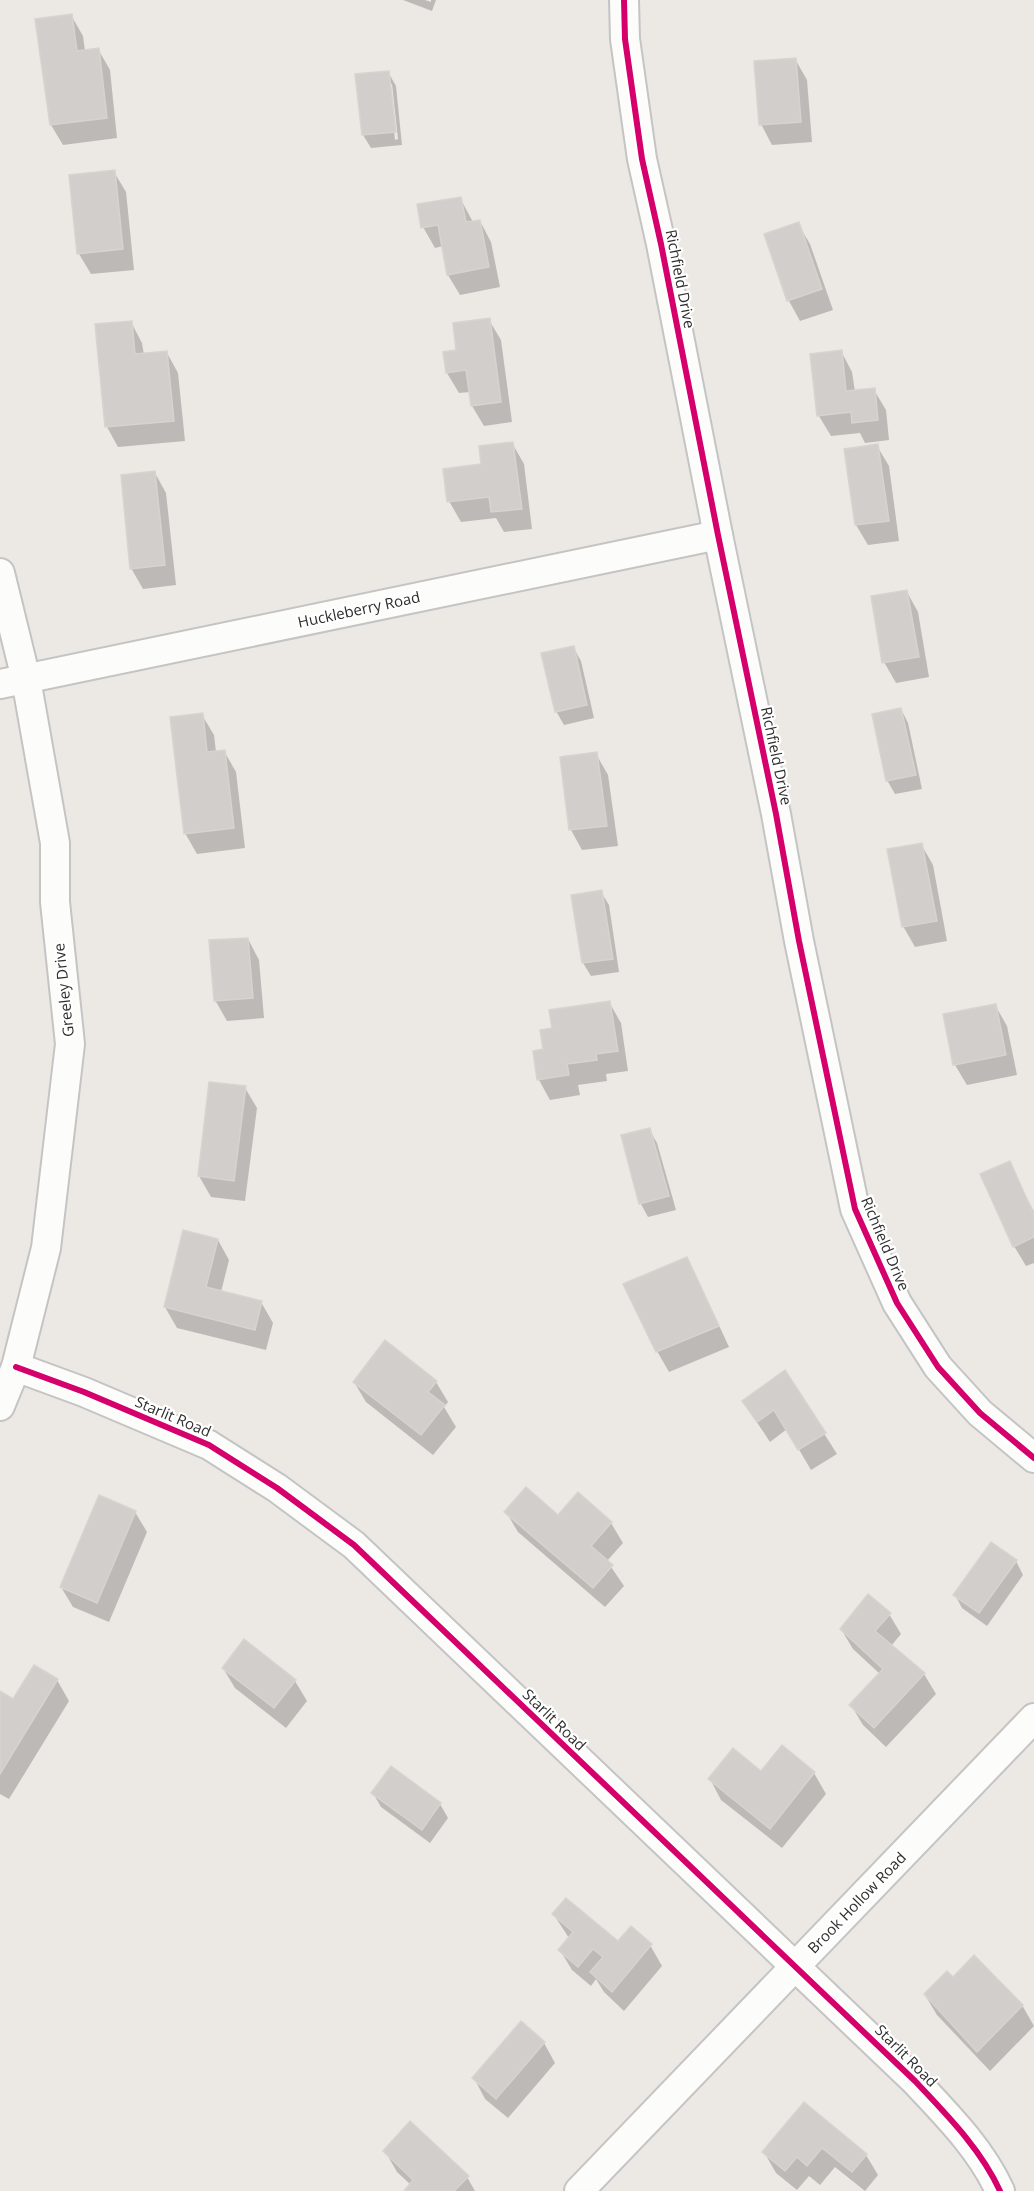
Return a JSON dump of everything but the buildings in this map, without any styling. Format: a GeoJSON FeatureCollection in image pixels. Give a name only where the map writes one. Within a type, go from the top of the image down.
{"type":"FeatureCollection","features":[{"type":"Feature","properties":{"kind":"street","name":"Richfield Drive"},"geometry":{"type":"LineString","coordinates":[[624,0],[625,39],[642,159],[855,1209],[897,1303],[938,1367],[980,1413],[1034,1458]]}},
{"type":"Feature","properties":{"kind":"street","name":"Huckleberry Road"},"geometry":{"type":"LineString","coordinates":[[13,681],[718,535]]}},
{"type":"Feature","properties":{"kind":"street","name":"Greeley Drive"},"geometry":{"type":"LineString","coordinates":[[0,573],[13,681],[55,843],[55,902],[70,1044],[46,1248],[16,1367],[0,1406]]}},
{"type":"Feature","properties":{"kind":"street","name":"Starlit Road"},"geometry":{"type":"LineString","coordinates":[[16,1367],[84,1392],[209,1445],[277,1488],[354,1545],[907,2073],[952,2121],[995,2180],[1000,2191]]}},
{"type":"Feature","properties":{"kind":"street","name":"Brook Hollow Road"},"geometry":{"type":"LineString","coordinates":[[579,2191],[1034,1718]]}},
{"type":"Feature","properties":{"kind":"cycle path"},"geometry":{"type":"LineString","coordinates":[[624,0],[625,39],[642,159],[855,1209],[897,1303],[938,1367],[980,1413],[1034,1458]]}},
{"type":"Feature","properties":{"kind":"cycle path"},"geometry":{"type":"LineString","coordinates":[[16,1367],[84,1392],[209,1445],[277,1488],[354,1545],[915,2081],[973,2146],[1000,2191]]}}]}
